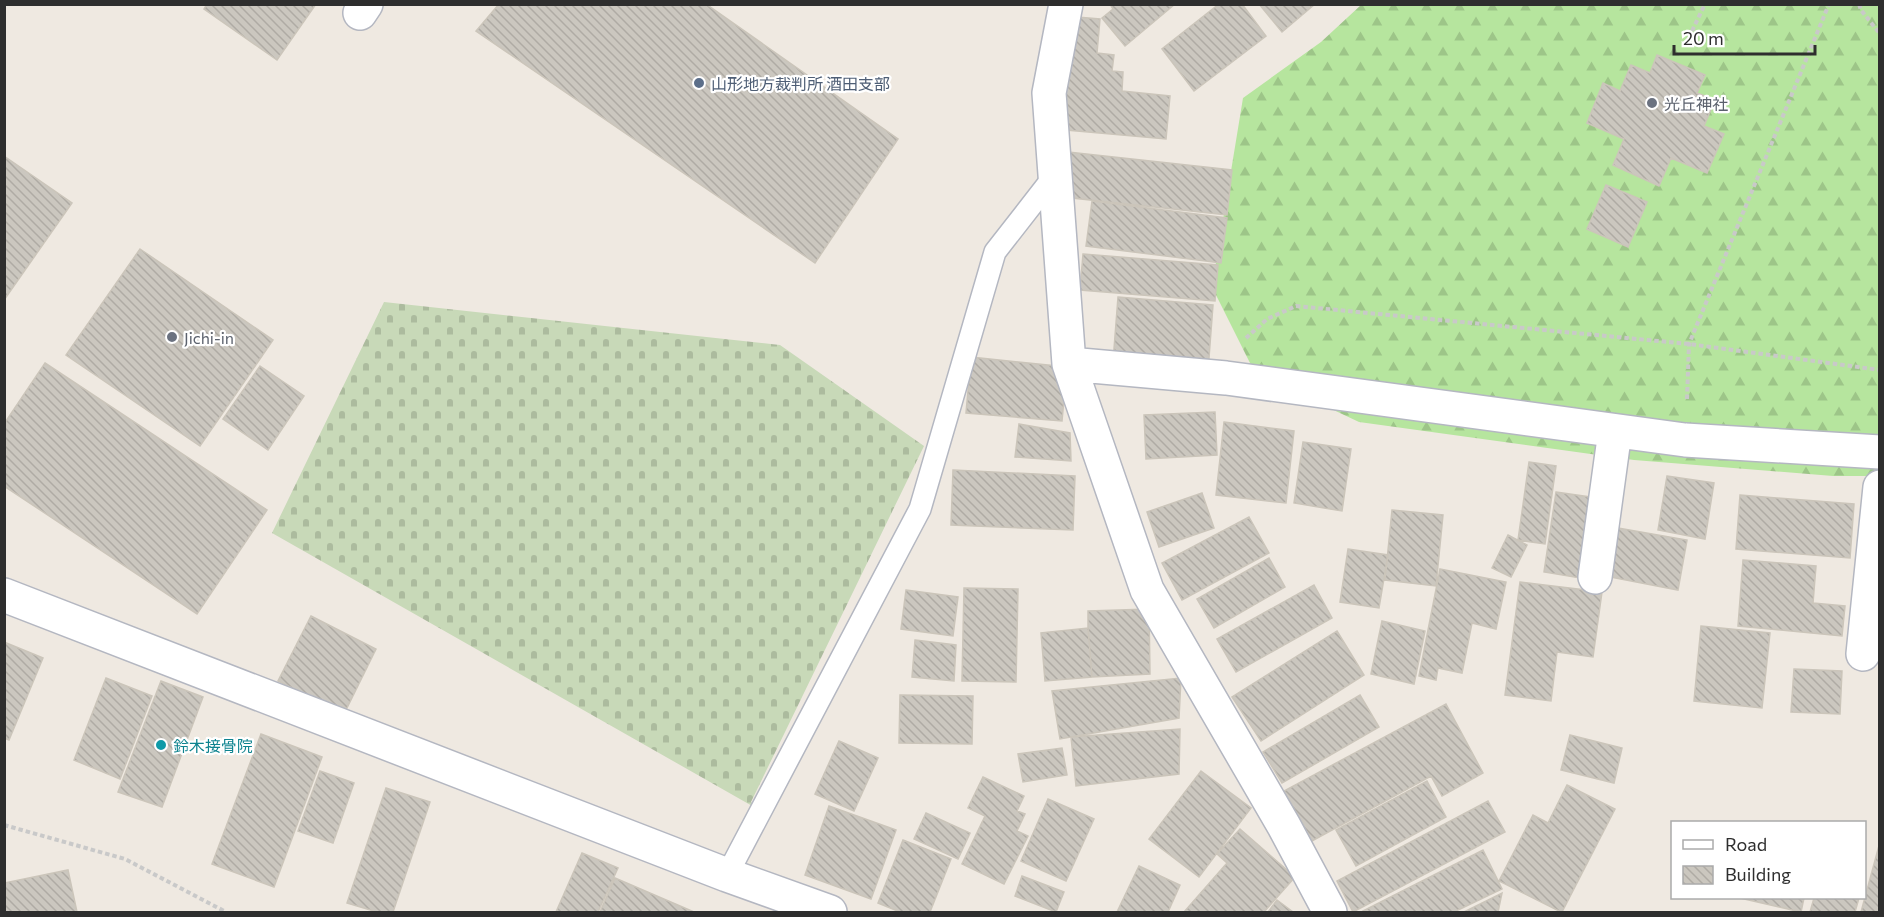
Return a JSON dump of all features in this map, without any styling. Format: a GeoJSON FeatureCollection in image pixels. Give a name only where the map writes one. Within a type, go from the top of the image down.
{"type":"FeatureCollection","features":[{"type":"Feature","properties":{"kind":"street"},"geometry":{"type":"LineString","coordinates":[[1066,4],[1049,93],[1069,364],[1147,590],[1284,826],[1330,912]]}},
{"type":"Feature","properties":{"kind":"street"},"geometry":{"type":"LineString","coordinates":[[1069,364],[1226,378],[1685,440],[1880,452]]}},
{"type":"Feature","properties":{"kind":"street"},"geometry":{"type":"LineString","coordinates":[[1595,577],[1615,431]]}},
{"type":"Feature","properties":{"kind":"street"},"geometry":{"type":"LineString","coordinates":[[1863,654],[1880,487]]}},
{"type":"Feature","properties":{"kind":"street"},"geometry":{"type":"LineString","coordinates":[[4,595],[727,875],[795,907],[830,912]]}},
{"type":"Feature","properties":{"kind":"lane"},"geometry":{"type":"LineString","coordinates":[[727,875],[920,509],[995,252],[1055,175]]}},
{"type":"Feature","properties":{"kind":"path"},"geometry":{"type":"LineString","coordinates":[[1692,31],[1705,4]]}},
{"type":"Feature","properties":{"kind":"path"},"geometry":{"type":"LineString","coordinates":[[1685,440],[1689,345],[1829,4]]}},
{"type":"Feature","properties":{"kind":"path"},"geometry":{"type":"LineString","coordinates":[[1859,4],[1861,10],[1880,34]]}},
{"type":"Feature","properties":{"kind":"path"},"geometry":{"type":"LineString","coordinates":[[1267,319],[1296,306],[1689,345],[1880,370]]}},
{"type":"Feature","properties":{"kind":"path"},"geometry":{"type":"LineString","coordinates":[[4,825],[125,859],[226,912]]}},
{"type":"Feature","properties":{"kind":"green space"},"geometry":{"type":"Polygon","coordinates":[[[1361,5],[1879,5],[1879,476],[1833,476],[1634,460],[1359,422],[1255,373],[1212,287],[1243,98],[1321,42],[1361,5]]]}},
{"type":"Feature","properties":{"kind":"green space"},"geometry":{"type":"Polygon","coordinates":[[[384,302],[780,345],[924,446],[751,802],[761,811],[272,533],[384,302]]]}},
{"type":"Feature","properties":{"kind":"building"},"geometry":{"type":"Polygon","coordinates":[[[207,4],[316,4],[277,60],[204,9],[207,4]]]}},
{"type":"Feature","properties":{"kind":"building"},"geometry":{"type":"Polygon","coordinates":[[[499,4],[706,4],[898,139],[815,263],[476,31],[499,4]]]}},
{"type":"Feature","properties":{"kind":"building"},"geometry":{"type":"Polygon","coordinates":[[[1110,4],[1175,4],[1125,46],[1102,18],[1113,9],[1110,4]]]}},
{"type":"Feature","properties":{"kind":"building"},"geometry":{"type":"Polygon","coordinates":[[[1219,4],[1242,4],[1266,36],[1194,91],[1162,49],[1219,4]]]}},
{"type":"Feature","properties":{"kind":"building"},"geometry":{"type":"Polygon","coordinates":[[[1259,4],[1315,4],[1282,32],[1259,4]]]}},
{"type":"Feature","properties":{"kind":"building"},"geometry":{"type":"Polygon","coordinates":[[[1065,16],[1100,19],[1097,53],[1114,55],[1112,71],[1123,72],[1122,91],[1170,96],[1166,139],[1055,129],[1065,16]]]}},
{"type":"Feature","properties":{"kind":"building"},"geometry":{"type":"Polygon","coordinates":[[[1657,55],[1705,75],[1697,93],[1715,100],[1704,126],[1724,134],[1707,173],[1671,158],[1659,186],[1613,165],[1624,139],[1587,123],[1603,83],[1620,91],[1631,65],[1650,73],[1657,55]]]}},
{"type":"Feature","properties":{"kind":"building"},"geometry":{"type":"Polygon","coordinates":[[[1068,152],[1232,170],[1227,215],[1063,197],[1068,152]]]}},
{"type":"Feature","properties":{"kind":"building"},"geometry":{"type":"Polygon","coordinates":[[[4,156],[72,203],[4,300],[4,156]]]}},
{"type":"Feature","properties":{"kind":"building"},"geometry":{"type":"Polygon","coordinates":[[[1606,185],[1647,202],[1628,247],[1587,229],[1606,185]]]}},
{"type":"Feature","properties":{"kind":"building"},"geometry":{"type":"Polygon","coordinates":[[[1092,201],[1227,218],[1221,263],[1086,246],[1092,201]]]}},
{"type":"Feature","properties":{"kind":"building"},"geometry":{"type":"Polygon","coordinates":[[[140,249],[273,340],[200,446],[66,355],[140,249]]]}},
{"type":"Feature","properties":{"kind":"building"},"geometry":{"type":"Polygon","coordinates":[[[1083,254],[1218,265],[1215,301],[1080,290],[1083,254]]]}},
{"type":"Feature","properties":{"kind":"building"},"geometry":{"type":"Polygon","coordinates":[[[1118,297],[1213,305],[1208,371],[1113,362],[1118,297]]]}},
{"type":"Feature","properties":{"kind":"building"},"geometry":{"type":"Polygon","coordinates":[[[971,357],[1067,367],[1062,421],[966,413],[971,357]]]}},
{"type":"Feature","properties":{"kind":"building"},"geometry":{"type":"Polygon","coordinates":[[[45,363],[267,510],[197,614],[4,486],[4,424],[45,363]]]}},
{"type":"Feature","properties":{"kind":"building"},"geometry":{"type":"Polygon","coordinates":[[[260,366],[304,396],[268,450],[223,419],[260,366]]]}},
{"type":"Feature","properties":{"kind":"building"},"geometry":{"type":"Polygon","coordinates":[[[1215,412],[1217,455],[1146,459],[1144,415],[1215,412]]]}},
{"type":"Feature","properties":{"kind":"building"},"geometry":{"type":"Polygon","coordinates":[[[1224,422],[1294,431],[1286,503],[1216,495],[1224,422]]]}},
{"type":"Feature","properties":{"kind":"building"},"geometry":{"type":"Polygon","coordinates":[[[1019,424],[1070,433],[1071,461],[1015,457],[1019,424]]]}},
{"type":"Feature","properties":{"kind":"building"},"geometry":{"type":"Polygon","coordinates":[[[1303,442],[1351,449],[1342,511],[1294,503],[1303,442]]]}},
{"type":"Feature","properties":{"kind":"building"},"geometry":{"type":"Polygon","coordinates":[[[1529,462],[1556,466],[1545,544],[1518,540],[1529,462]]]}},
{"type":"Feature","properties":{"kind":"building"},"geometry":{"type":"Polygon","coordinates":[[[953,470],[1075,476],[1073,530],[951,525],[953,470]]]}},
{"type":"Feature","properties":{"kind":"building"},"geometry":{"type":"Polygon","coordinates":[[[1667,476],[1714,483],[1705,539],[1658,530],[1667,476]]]}},
{"type":"Feature","properties":{"kind":"building"},"geometry":{"type":"Polygon","coordinates":[[[1556,492],[1604,499],[1592,580],[1544,572],[1556,492]]]}},
{"type":"Feature","properties":{"kind":"building"},"geometry":{"type":"Polygon","coordinates":[[[1202,493],[1214,528],[1159,547],[1147,512],[1202,493]]]}},
{"type":"Feature","properties":{"kind":"building"},"geometry":{"type":"Polygon","coordinates":[[[1740,495],[1854,504],[1850,558],[1736,549],[1740,495]]]}},
{"type":"Feature","properties":{"kind":"building"},"geometry":{"type":"Polygon","coordinates":[[[1392,510],[1443,515],[1436,586],[1385,580],[1392,510]]]}},
{"type":"Feature","properties":{"kind":"building"},"geometry":{"type":"Polygon","coordinates":[[[1249,517],[1269,553],[1182,600],[1162,563],[1249,517]]]}},
{"type":"Feature","properties":{"kind":"building"},"geometry":{"type":"Polygon","coordinates":[[[1618,528],[1687,540],[1678,590],[1610,577],[1618,528]]]}},
{"type":"Feature","properties":{"kind":"building"},"geometry":{"type":"Polygon","coordinates":[[[1508,535],[1527,545],[1511,577],[1492,568],[1508,535]]]}},
{"type":"Feature","properties":{"kind":"building"},"geometry":{"type":"Polygon","coordinates":[[[1348,549],[1388,555],[1379,608],[1340,602],[1348,549]]]}},
{"type":"Feature","properties":{"kind":"building"},"geometry":{"type":"Polygon","coordinates":[[[1269,558],[1285,587],[1214,628],[1197,599],[1269,558]]]}},
{"type":"Feature","properties":{"kind":"building"},"geometry":{"type":"Polygon","coordinates":[[[1743,560],[1816,566],[1813,603],[1845,606],[1842,636],[1738,626],[1743,560]]]}},
{"type":"Feature","properties":{"kind":"building"},"geometry":{"type":"Polygon","coordinates":[[[1440,569],[1506,582],[1496,629],[1472,623],[1462,673],[1438,668],[1436,680],[1419,676],[1440,569]]]}},
{"type":"Feature","properties":{"kind":"building"},"geometry":{"type":"Polygon","coordinates":[[[1520,582],[1602,592],[1593,657],[1557,652],[1551,701],[1505,695],[1520,582]]]}},
{"type":"Feature","properties":{"kind":"building"},"geometry":{"type":"Polygon","coordinates":[[[1314,585],[1332,618],[1236,672],[1217,639],[1314,585]]]}},
{"type":"Feature","properties":{"kind":"building"},"geometry":{"type":"Polygon","coordinates":[[[964,588],[1018,589],[1016,682],[962,681],[964,588]]]}},
{"type":"Feature","properties":{"kind":"building"},"geometry":{"type":"Polygon","coordinates":[[[906,590],[958,597],[953,636],[901,629],[906,590]]]}},
{"type":"Feature","properties":{"kind":"building"},"geometry":{"type":"Polygon","coordinates":[[[1149,609],[1150,674],[1092,677],[1088,611],[1149,609]]]}},
{"type":"Feature","properties":{"kind":"building"},"geometry":{"type":"Polygon","coordinates":[[[311,616],[376,649],[344,714],[278,681],[311,616]]]}},
{"type":"Feature","properties":{"kind":"building"},"geometry":{"type":"Polygon","coordinates":[[[1382,621],[1425,631],[1414,684],[1371,674],[1382,621]]]}},
{"type":"Feature","properties":{"kind":"building"},"geometry":{"type":"Polygon","coordinates":[[[1701,626],[1770,633],[1762,708],[1694,701],[1701,626]]]}},
{"type":"Feature","properties":{"kind":"building"},"geometry":{"type":"Polygon","coordinates":[[[1088,628],[1092,677],[1045,681],[1041,633],[1088,628]]]}},
{"type":"Feature","properties":{"kind":"building"},"geometry":{"type":"Polygon","coordinates":[[[1337,631],[1364,675],[1261,741],[1232,697],[1337,631]]]}},
{"type":"Feature","properties":{"kind":"building"},"geometry":{"type":"Polygon","coordinates":[[[915,640],[956,645],[954,681],[912,677],[915,640]]]}},
{"type":"Feature","properties":{"kind":"building"},"geometry":{"type":"Polygon","coordinates":[[[4,642],[43,658],[9,740],[4,738],[4,642]]]}},
{"type":"Feature","properties":{"kind":"building"},"geometry":{"type":"Polygon","coordinates":[[[1794,669],[1842,671],[1840,714],[1791,712],[1794,669]]]}},
{"type":"Feature","properties":{"kind":"building"},"geometry":{"type":"Polygon","coordinates":[[[106,678],[152,696],[120,779],[74,760],[106,678]]]}},
{"type":"Feature","properties":{"kind":"building"},"geometry":{"type":"Polygon","coordinates":[[[1181,678],[1179,718],[1060,739],[1052,691],[1181,678]]]}},
{"type":"Feature","properties":{"kind":"building","name":"鈴木接骨院"},"geometry":{"type":"Polygon","coordinates":[[[161,681],[203,697],[162,807],[118,792],[161,681]]]}},
{"type":"Feature","properties":{"kind":"building"},"geometry":{"type":"Polygon","coordinates":[[[900,695],[973,696],[972,744],[899,743],[900,695]]]}},
{"type":"Feature","properties":{"kind":"building"},"geometry":{"type":"Polygon","coordinates":[[[1360,695],[1379,727],[1282,783],[1263,752],[1360,695]]]}},
{"type":"Feature","properties":{"kind":"building"},"geometry":{"type":"Polygon","coordinates":[[[1446,704],[1483,773],[1442,796],[1431,776],[1312,841],[1284,791],[1446,704]]]}},
{"type":"Feature","properties":{"kind":"building"},"geometry":{"type":"Polygon","coordinates":[[[1180,729],[1179,774],[1076,786],[1071,737],[1180,729]]]}},
{"type":"Feature","properties":{"kind":"building"},"geometry":{"type":"Polygon","coordinates":[[[261,734],[322,757],[274,887],[212,864],[261,734]]]}},
{"type":"Feature","properties":{"kind":"building"},"geometry":{"type":"Polygon","coordinates":[[[1570,735],[1622,748],[1614,783],[1561,770],[1570,735]]]}},
{"type":"Feature","properties":{"kind":"building"},"geometry":{"type":"Polygon","coordinates":[[[839,741],[878,758],[854,811],[815,794],[839,741]]]}},
{"type":"Feature","properties":{"kind":"building"},"geometry":{"type":"Polygon","coordinates":[[[1062,748],[1067,775],[1023,782],[1018,754],[1062,748]]]}},
{"type":"Feature","properties":{"kind":"building"},"geometry":{"type":"Polygon","coordinates":[[[320,771],[354,783],[333,843],[298,831],[320,771]]]}},
{"type":"Feature","properties":{"kind":"building"},"geometry":{"type":"Polygon","coordinates":[[[1201,771],[1251,808],[1199,877],[1149,839],[1201,771]]]}},
{"type":"Feature","properties":{"kind":"building"},"geometry":{"type":"Polygon","coordinates":[[[983,777],[1024,796],[1017,811],[1025,814],[1017,831],[1028,836],[1004,884],[962,864],[985,816],[968,808],[983,777]]]}},
{"type":"Feature","properties":{"kind":"building"},"geometry":{"type":"Polygon","coordinates":[[[1427,781],[1446,817],[1356,866],[1336,830],[1427,781]]]}},
{"type":"Feature","properties":{"kind":"building"},"geometry":{"type":"Polygon","coordinates":[[[1567,785],[1615,809],[1561,912],[1499,881],[1533,815],[1548,823],[1567,785]]]}},
{"type":"Feature","properties":{"kind":"building"},"geometry":{"type":"Polygon","coordinates":[[[386,788],[430,802],[393,912],[377,912],[347,903],[386,788]]]}},
{"type":"Feature","properties":{"kind":"building"},"geometry":{"type":"Polygon","coordinates":[[[1048,799],[1094,819],[1066,881],[1021,861],[1048,799]]]}},
{"type":"Feature","properties":{"kind":"building"},"geometry":{"type":"Polygon","coordinates":[[[1488,801],[1505,832],[1353,912],[1337,881],[1488,801]]]}},
{"type":"Feature","properties":{"kind":"building"},"geometry":{"type":"Polygon","coordinates":[[[829,806],[896,830],[871,899],[805,875],[829,806]]]}},
{"type":"Feature","properties":{"kind":"building"},"geometry":{"type":"Polygon","coordinates":[[[926,813],[970,833],[958,859],[914,839],[926,813]]]}},
{"type":"Feature","properties":{"kind":"building"},"geometry":{"type":"Polygon","coordinates":[[[1240,829],[1295,877],[1264,912],[1184,912],[1227,863],[1217,854],[1240,829]]]}},
{"type":"Feature","properties":{"kind":"building"},"geometry":{"type":"Polygon","coordinates":[[[903,840],[951,859],[930,912],[900,912],[878,903],[903,840]]]}},
{"type":"Feature","properties":{"kind":"building"},"geometry":{"type":"Polygon","coordinates":[[[1880,842],[1880,912],[1861,912],[1880,842]]]}},
{"type":"Feature","properties":{"kind":"building"},"geometry":{"type":"Polygon","coordinates":[[[1483,850],[1502,889],[1454,912],[1363,911],[1483,850]]]}},
{"type":"Feature","properties":{"kind":"building"},"geometry":{"type":"Polygon","coordinates":[[[582,853],[618,868],[598,912],[556,912],[582,853]]]}},
{"type":"Feature","properties":{"kind":"building"},"geometry":{"type":"Polygon","coordinates":[[[1139,866],[1180,885],[1168,912],[1117,912],[1139,866]]]}},
{"type":"Feature","properties":{"kind":"building"},"geometry":{"type":"Polygon","coordinates":[[[68,870],[77,912],[4,912],[4,883],[68,870]]]}},
{"type":"Feature","properties":{"kind":"building"},"geometry":{"type":"Polygon","coordinates":[[[1022,876],[1064,892],[1056,912],[1015,896],[1022,876]]]}},
{"type":"Feature","properties":{"kind":"building"},"geometry":{"type":"Polygon","coordinates":[[[615,878],[694,912],[600,912],[615,878]]]}},
{"type":"Feature","properties":{"kind":"building"},"geometry":{"type":"Polygon","coordinates":[[[1502,893],[1498,912],[1464,912],[1502,893]]]}},
{"type":"Feature","properties":{"kind":"building"},"geometry":{"type":"Polygon","coordinates":[[[1744,899],[1804,899],[1801,912],[1744,899]]]}},
{"type":"Feature","properties":{"kind":"building"},"geometry":{"type":"Polygon","coordinates":[[[1814,899],[1859,899],[1855,912],[1810,912],[1814,899]]]}},
{"type":"Feature","properties":{"kind":"building"},"geometry":{"type":"Polygon","coordinates":[[[1277,900],[1293,912],[1268,912],[1277,900]]]}},
{"type":"Feature","properties":{"kind":"place","name":"山形地方裁判所 酒田支部"},"geometry":{"type":"Point","coordinates":[699,83]}},
{"type":"Feature","properties":{"kind":"place","name":"光丘神社"},"geometry":{"type":"Point","coordinates":[1652,103]}},
{"type":"Feature","properties":{"kind":"place","name":"Jichi-in"},"geometry":{"type":"Point","coordinates":[172,337]}},
{"type":"Feature","properties":{"kind":"place","name":"鈴木接骨院"},"geometry":{"type":"Point","coordinates":[161,745]}}]}
